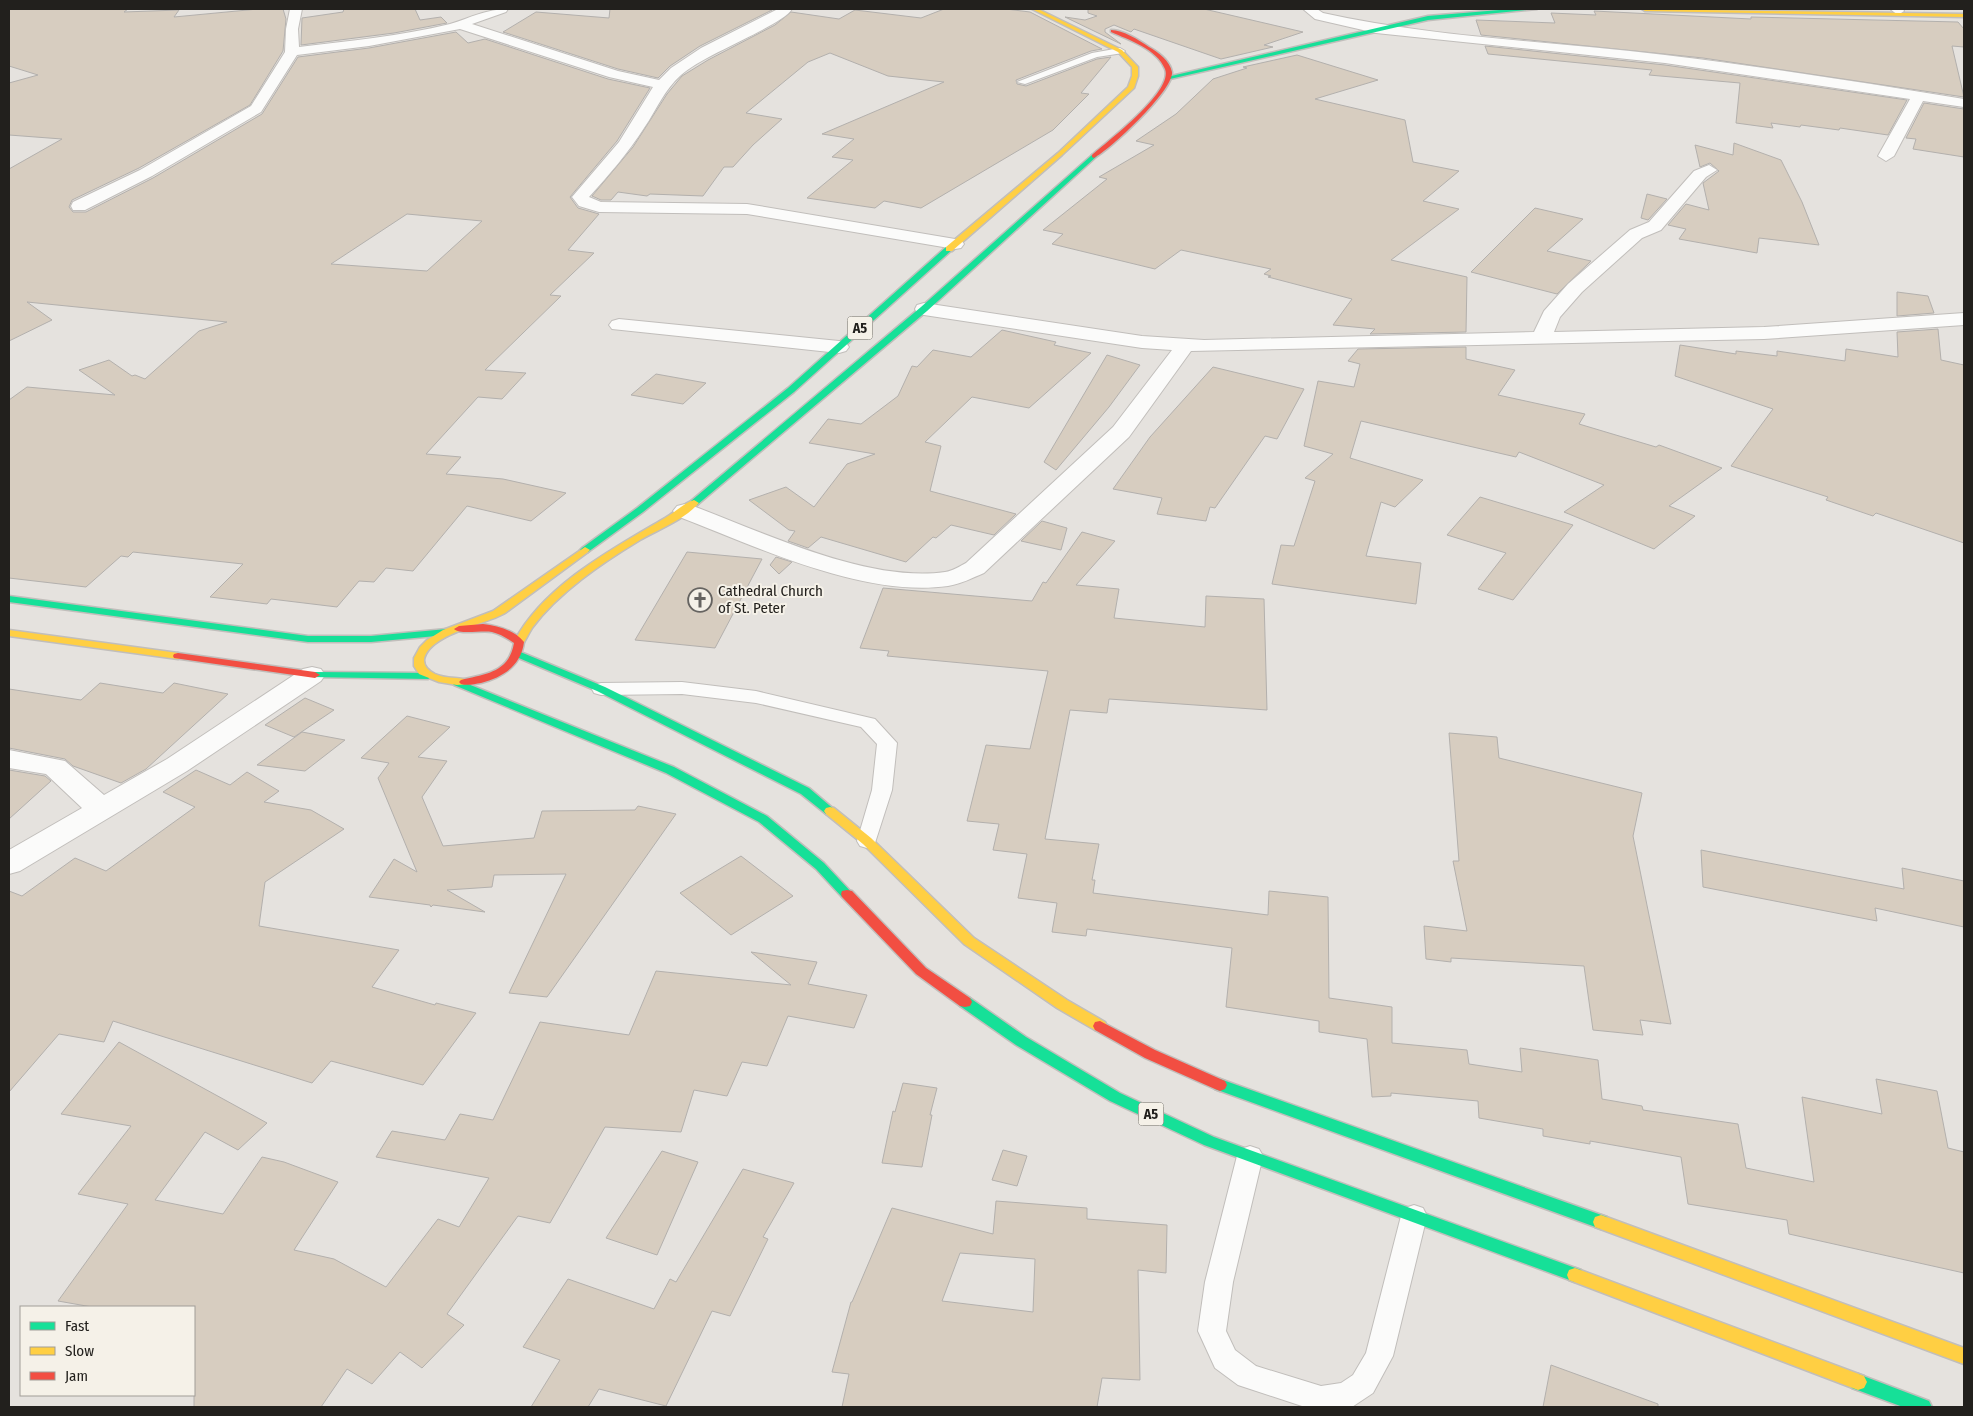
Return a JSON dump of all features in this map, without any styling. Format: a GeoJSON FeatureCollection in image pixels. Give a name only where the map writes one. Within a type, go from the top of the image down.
{"type":"FeatureCollection","features":[{"type":"Feature","properties":{"kind":"main road","name":"A5"},"geometry":{"type":"LineString","coordinates":[[459,629],[494,615],[640,510],[703,462],[839,347],[1060,154],[1130,88],[1137,76],[1136,67],[1120,51],[1034,9]]}},
{"type":"Feature","properties":{"kind":"main road"},"geometry":{"type":"LineString","coordinates":[[1106,28],[1157,56],[1169,72],[1271,56],[1370,27],[1462,9]]}},
{"type":"Feature","properties":{"kind":"main road"},"geometry":{"type":"LineString","coordinates":[[1370,27],[1484,10],[1534,9]]}},
{"type":"Feature","properties":{"kind":"main road"},"geometry":{"type":"LineString","coordinates":[[1644,9],[1964,14]]}},
{"type":"Feature","properties":{"kind":"main road"},"geometry":{"type":"LineString","coordinates":[[1816,9],[1897,10],[1964,14]]}},
{"type":"Feature","properties":{"kind":"main road","name":"A5"},"geometry":{"type":"LineString","coordinates":[[519,642],[523,630],[558,594],[636,539],[685,511],[924,309],[1144,111],[1162,91],[1169,72]]}},
{"type":"Feature","properties":{"kind":"main road"},"geometry":{"type":"LineString","coordinates":[[1060,154],[1090,159]]}},
{"type":"Feature","properties":{"kind":"main road"},"geometry":{"type":"LineString","coordinates":[[9,599],[308,639],[370,638],[447,632],[479,626],[497,628],[512,634],[519,642],[518,654],[512,663],[489,677],[458,683],[441,681],[428,676],[312,674],[9,633]]}},
{"type":"Feature","properties":{"kind":"main road"},"geometry":{"type":"LineString","coordinates":[[428,676],[420,668],[419,658],[424,649],[447,632]]}},
{"type":"Feature","properties":{"kind":"main road"},"geometry":{"type":"LineString","coordinates":[[518,654],[601,689],[805,791],[867,841],[969,941],[1062,1004],[1150,1054],[1236,1092],[1667,1246],[1964,1356]]}},
{"type":"Feature","properties":{"kind":"main road","name":"A5"},"geometry":{"type":"LineString","coordinates":[[458,683],[670,770],[763,819],[820,866],[921,971],[1021,1041],[1115,1097],[1210,1141],[1923,1407]]}},
{"type":"Feature","properties":{"kind":"street"},"geometry":{"type":"LineString","coordinates":[[79,206],[146,173],[256,109],[292,52],[292,29],[296,9]]}},
{"type":"Feature","properties":{"kind":"street"},"geometry":{"type":"LineString","coordinates":[[292,52],[369,42],[461,25],[502,9]]}},
{"type":"Feature","properties":{"kind":"street"},"geometry":{"type":"LineString","coordinates":[[786,9],[745,33],[702,53],[663,85],[638,126],[604,172],[580,197],[585,202],[599,207],[747,209],[955,244]]}},
{"type":"Feature","properties":{"kind":"street"},"geometry":{"type":"LineString","coordinates":[[1309,9],[1319,16],[1370,27],[1657,58],[1964,103]]}},
{"type":"Feature","properties":{"kind":"street"},"geometry":{"type":"LineString","coordinates":[[461,25],[614,74],[663,85]]}},
{"type":"Feature","properties":{"kind":"street"},"geometry":{"type":"LineString","coordinates":[[1886,156],[1918,96]]}},
{"type":"Feature","properties":{"kind":"street"},"geometry":{"type":"LineString","coordinates":[[1541,339],[1551,315],[1575,288],[1636,234],[1655,226],[1700,174],[1709,170]]}},
{"type":"Feature","properties":{"kind":"street"},"geometry":{"type":"LineString","coordinates":[[924,309],[1142,342],[1185,346],[1764,333],[1964,319]]}},
{"type":"Feature","properties":{"kind":"street"},"geometry":{"type":"LineString","coordinates":[[619,325],[839,347]]}},
{"type":"Feature","properties":{"kind":"street"},"geometry":{"type":"LineString","coordinates":[[685,511],[823,562],[890,578],[915,580],[949,579],[976,568],[1121,432],[1185,346]]}},
{"type":"Feature","properties":{"kind":"street"},"geometry":{"type":"LineString","coordinates":[[9,864],[177,765],[312,674]]}},
{"type":"Feature","properties":{"kind":"street"},"geometry":{"type":"LineString","coordinates":[[9,759],[55,767],[102,809]]}},
{"type":"Feature","properties":{"kind":"lane"},"geometry":{"type":"LineString","coordinates":[[1022,82],[1095,55],[1120,51]]}},
{"type":"Feature","properties":{"kind":"lane"},"geometry":{"type":"LineString","coordinates":[[601,689],[682,688],[756,697],[868,723],[887,742],[882,790],[867,841]]}},
{"type":"Feature","properties":{"kind":"lane"},"geometry":{"type":"LineString","coordinates":[[1250,1156],[1219,1282],[1212,1331],[1226,1359],[1248,1376],[1321,1399],[1347,1396],[1363,1384],[1379,1356],[1414,1216]]}},
{"type":"Feature","properties":{"kind":"building"},"geometry":{"type":"Polygon","coordinates":[[[9,9],[128,9],[124,12],[179,10],[174,17],[258,9],[283,9],[286,19],[283,51],[250,105],[139,168],[72,200],[69,207],[73,212],[86,212],[153,178],[262,114],[298,57],[369,48],[456,32],[468,43],[485,39],[608,79],[650,88],[617,141],[570,197],[578,208],[599,214],[568,250],[594,253],[550,295],[561,296],[485,370],[526,373],[502,399],[478,397],[426,454],[461,457],[446,474],[503,479],[566,493],[531,521],[467,506],[413,571],[386,568],[374,582],[359,581],[337,607],[271,599],[267,604],[210,597],[243,564],[133,552],[128,557],[121,556],[86,587],[9,578],[9,400],[27,387],[115,395],[79,370],[109,360],[132,376],[135,375],[145,379],[199,331],[227,322],[27,302],[52,320],[9,341],[9,169],[62,139],[9,135],[9,83],[38,75],[9,66],[9,9]],[[407,214],[331,264],[427,271],[482,221],[407,214]]]}},
{"type":"Feature","properties":{"kind":"building"},"geometry":{"type":"Polygon","coordinates":[[[344,9],[415,9],[420,20],[441,17],[447,23],[394,33],[301,45],[302,18],[343,12],[344,9]]]}},
{"type":"Feature","properties":{"kind":"building"},"geometry":{"type":"Polygon","coordinates":[[[610,9],[772,10],[700,46],[670,66],[658,78],[618,69],[503,32],[536,12],[609,18],[610,9]]]}},
{"type":"Feature","properties":{"kind":"building"},"geometry":{"type":"Polygon","coordinates":[[[944,9],[1006,9],[1030,12],[1102,49],[1091,51],[1016,80],[1017,84],[1026,86],[1097,59],[1111,57],[1081,93],[1089,94],[1053,130],[921,208],[884,201],[875,208],[807,198],[853,160],[832,157],[854,139],[822,134],[944,82],[888,76],[830,53],[808,62],[746,113],[782,119],[753,145],[733,167],[724,167],[703,196],[650,194],[647,196],[618,192],[611,200],[601,200],[592,196],[633,147],[667,94],[682,76],[708,60],[775,25],[791,12],[839,19],[855,10],[921,18],[944,9]]]}},
{"type":"Feature","properties":{"kind":"building"},"geometry":{"type":"Polygon","coordinates":[[[1088,9],[1204,9],[1303,32],[1264,45],[1273,47],[1221,59],[1134,29],[1131,32],[1114,25],[1105,29],[1105,32],[1121,44],[1065,17],[1085,20],[1097,16],[1088,13],[1088,9]]]}},
{"type":"Feature","properties":{"kind":"building"},"geometry":{"type":"Polygon","coordinates":[[[1594,11],[1751,19],[1751,17],[1958,22],[1964,29],[1964,47],[1952,46],[1964,97],[1703,58],[1481,35],[1476,20],[1555,23],[1551,13],[1596,15],[1594,11]]]}},
{"type":"Feature","properties":{"kind":"building"},"geometry":{"type":"Polygon","coordinates":[[[1485,46],[1665,65],[1907,100],[1888,135],[1840,128],[1839,130],[1771,123],[1773,128],[1736,123],[1740,83],[1649,75],[1652,70],[1488,54],[1485,46]]]}},
{"type":"Feature","properties":{"kind":"building"},"geometry":{"type":"Polygon","coordinates":[[[1297,55],[1378,80],[1315,99],[1405,120],[1413,162],[1459,171],[1423,201],[1459,209],[1391,260],[1467,277],[1466,332],[1370,334],[1375,329],[1333,325],[1352,299],[1268,277],[1271,276],[1264,274],[1271,269],[1181,250],[1155,269],[1052,244],[1063,234],[1043,230],[1107,179],[1099,177],[1154,145],[1136,141],[1176,114],[1213,79],[1247,68],[1243,67],[1297,55]]]}},
{"type":"Feature","properties":{"kind":"building"},"geometry":{"type":"Polygon","coordinates":[[[1924,103],[1964,109],[1964,157],[1913,149],[1916,139],[1906,138],[1924,103]]]}},
{"type":"Feature","properties":{"kind":"building"},"geometry":{"type":"Polygon","coordinates":[[[1734,143],[1781,160],[1802,202],[1819,245],[1759,238],[1757,253],[1679,239],[1686,229],[1668,225],[1686,204],[1709,210],[1703,183],[1719,171],[1710,163],[1700,167],[1695,145],[1733,155],[1734,143]]]}},
{"type":"Feature","properties":{"kind":"building"},"geometry":{"type":"Polygon","coordinates":[[[1647,194],[1667,199],[1648,220],[1641,218],[1647,194]]]}},
{"type":"Feature","properties":{"kind":"building"},"geometry":{"type":"Polygon","coordinates":[[[1535,208],[1583,219],[1547,251],[1591,261],[1557,294],[1471,272],[1535,208]]]}},
{"type":"Feature","properties":{"kind":"building"},"geometry":{"type":"Polygon","coordinates":[[[1897,292],[1928,296],[1934,313],[1897,316],[1897,292]]]}},
{"type":"Feature","properties":{"kind":"building"},"geometry":{"type":"Polygon","coordinates":[[[1938,329],[1941,360],[1964,365],[1964,543],[1876,513],[1873,516],[1826,500],[1828,497],[1731,466],[1773,409],[1675,376],[1680,345],[1736,354],[1736,351],[1777,356],[1777,351],[1845,361],[1846,349],[1898,357],[1897,332],[1938,329]]]}},
{"type":"Feature","properties":{"kind":"building"},"geometry":{"type":"Polygon","coordinates":[[[1002,330],[1056,342],[1054,345],[1091,353],[1029,408],[972,397],[925,442],[941,446],[930,491],[1016,514],[994,535],[951,525],[936,538],[933,537],[906,562],[821,537],[808,548],[788,541],[795,531],[789,530],[749,500],[786,487],[814,507],[847,464],[875,454],[809,443],[828,419],[861,424],[898,396],[912,366],[917,367],[933,350],[971,357],[1002,330]]]}},
{"type":"Feature","properties":{"kind":"building"},"geometry":{"type":"Polygon","coordinates":[[[1466,347],[1466,359],[1515,370],[1498,395],[1585,414],[1579,424],[1656,447],[1659,445],[1722,468],[1669,506],[1695,516],[1654,549],[1564,512],[1604,485],[1519,452],[1516,457],[1361,421],[1350,458],[1423,480],[1395,507],[1381,502],[1366,556],[1421,563],[1416,604],[1272,584],[1281,545],[1294,546],[1315,481],[1305,478],[1333,454],[1304,446],[1318,381],[1354,387],[1360,364],[1348,361],[1358,349],[1466,347]]]}},
{"type":"Feature","properties":{"kind":"building"},"geometry":{"type":"Polygon","coordinates":[[[1107,355],[1140,365],[1109,407],[1056,470],[1044,462],[1107,355]]]}},
{"type":"Feature","properties":{"kind":"building"},"geometry":{"type":"Polygon","coordinates":[[[1213,367],[1304,389],[1277,439],[1265,436],[1215,508],[1210,507],[1206,521],[1157,514],[1162,498],[1113,489],[1150,437],[1213,367]]]}},
{"type":"Feature","properties":{"kind":"building"},"geometry":{"type":"Polygon","coordinates":[[[656,374],[706,383],[683,404],[631,395],[656,374]]]}},
{"type":"Feature","properties":{"kind":"building"},"geometry":{"type":"Polygon","coordinates":[[[1480,497],[1573,525],[1513,600],[1478,589],[1506,553],[1447,535],[1480,497]]]}},
{"type":"Feature","properties":{"kind":"building"},"geometry":{"type":"Polygon","coordinates":[[[1042,521],[1067,528],[1061,550],[1021,541],[1042,521]]]}},
{"type":"Feature","properties":{"kind":"building"},"geometry":{"type":"Polygon","coordinates":[[[1082,532],[1115,541],[1076,585],[1119,589],[1114,618],[1205,627],[1206,596],[1264,599],[1267,710],[1109,699],[1107,713],[1070,710],[1045,839],[1099,844],[1092,880],[1095,880],[1093,893],[1268,915],[1269,891],[1328,897],[1329,998],[1392,1007],[1392,1043],[1467,1050],[1469,1064],[1522,1072],[1520,1048],[1598,1060],[1602,1099],[1642,1106],[1643,1110],[1738,1124],[1746,1168],[1814,1182],[1802,1097],[1882,1114],[1876,1079],[1937,1091],[1948,1148],[1964,1152],[1964,1273],[1789,1234],[1787,1220],[1688,1204],[1681,1157],[1590,1141],[1590,1144],[1543,1136],[1543,1129],[1479,1118],[1478,1101],[1391,1093],[1391,1096],[1372,1097],[1367,1039],[1319,1032],[1319,1021],[1226,1007],[1232,948],[1087,929],[1086,936],[1052,932],[1057,903],[1018,898],[1027,854],[993,850],[999,824],[967,821],[986,745],[1030,749],[1048,671],[887,656],[889,651],[860,648],[883,588],[1032,601],[1043,582],[1046,583],[1082,532]]]}},
{"type":"Feature","properties":{"kind":"building","name":"Cathedral Church of St. Peter"},"geometry":{"type":"Polygon","coordinates":[[[687,552],[762,559],[715,648],[635,640],[687,552]]]}},
{"type":"Feature","properties":{"kind":"building"},"geometry":{"type":"Polygon","coordinates":[[[776,557],[792,562],[779,574],[770,565],[776,557]]]}},
{"type":"Feature","properties":{"kind":"building"},"geometry":{"type":"Polygon","coordinates":[[[100,683],[163,693],[174,683],[228,694],[146,769],[121,783],[73,766],[65,759],[9,748],[9,689],[81,700],[100,683]]]}},
{"type":"Feature","properties":{"kind":"building"},"geometry":{"type":"Polygon","coordinates":[[[305,698],[334,710],[294,737],[265,725],[305,698]]]}},
{"type":"Feature","properties":{"kind":"building"},"geometry":{"type":"Polygon","coordinates":[[[407,716],[450,727],[418,757],[447,761],[422,797],[443,846],[534,838],[542,811],[635,810],[638,806],[676,814],[547,997],[509,993],[566,874],[494,875],[492,887],[447,890],[485,912],[433,905],[431,907],[430,905],[369,897],[394,859],[417,872],[378,778],[389,763],[361,758],[407,716]]]}},
{"type":"Feature","properties":{"kind":"building"},"geometry":{"type":"Polygon","coordinates":[[[302,732],[345,740],[305,771],[257,765],[302,732]]]}},
{"type":"Feature","properties":{"kind":"building"},"geometry":{"type":"Polygon","coordinates":[[[1449,733],[1497,737],[1499,758],[1642,793],[1633,836],[1671,1024],[1640,1020],[1643,1035],[1593,1030],[1584,966],[1451,958],[1451,962],[1426,959],[1424,926],[1467,931],[1453,861],[1459,861],[1449,733]]]}},
{"type":"Feature","properties":{"kind":"building"},"geometry":{"type":"Polygon","coordinates":[[[9,770],[45,776],[51,781],[9,819],[9,770]]]}},
{"type":"Feature","properties":{"kind":"building"},"geometry":{"type":"Polygon","coordinates":[[[196,770],[230,785],[247,772],[279,791],[264,802],[311,810],[344,829],[265,882],[259,926],[399,950],[372,987],[435,1005],[436,1003],[476,1013],[423,1085],[331,1061],[312,1083],[113,1021],[104,1042],[59,1034],[9,1092],[9,891],[22,896],[75,858],[106,871],[195,807],[163,792],[196,770]]]}},
{"type":"Feature","properties":{"kind":"building"},"geometry":{"type":"Polygon","coordinates":[[[1701,850],[1904,889],[1902,868],[1964,881],[1964,927],[1875,908],[1877,921],[1703,887],[1701,850]]]}},
{"type":"Feature","properties":{"kind":"building"},"geometry":{"type":"Polygon","coordinates":[[[741,856],[793,896],[731,935],[680,893],[741,856]]]}},
{"type":"Feature","properties":{"kind":"building"},"geometry":{"type":"Polygon","coordinates":[[[751,952],[817,962],[808,984],[867,995],[854,1028],[788,1016],[767,1066],[742,1062],[727,1096],[694,1090],[681,1132],[605,1127],[550,1223],[518,1216],[447,1314],[464,1325],[422,1368],[400,1352],[372,1384],[347,1369],[321,1407],[194,1407],[195,1306],[86,1306],[58,1301],[128,1204],[78,1194],[131,1126],[61,1114],[119,1042],[267,1123],[238,1150],[205,1132],[155,1200],[223,1214],[262,1157],[284,1162],[338,1182],[294,1250],[334,1259],[386,1287],[438,1219],[459,1227],[489,1178],[376,1157],[392,1131],[445,1140],[460,1114],[493,1120],[540,1022],[629,1035],[656,971],[791,985],[751,952]]]}},
{"type":"Feature","properties":{"kind":"building"},"geometry":{"type":"Polygon","coordinates":[[[903,1083],[937,1088],[930,1115],[932,1115],[922,1167],[882,1163],[893,1111],[895,1112],[903,1083]]]}},
{"type":"Feature","properties":{"kind":"building"},"geometry":{"type":"Polygon","coordinates":[[[1003,1150],[1027,1156],[1017,1186],[992,1180],[1003,1150]]]}},
{"type":"Feature","properties":{"kind":"building"},"geometry":{"type":"Polygon","coordinates":[[[662,1151],[698,1162],[657,1255],[606,1238],[662,1151]]]}},
{"type":"Feature","properties":{"kind":"building"},"geometry":{"type":"Polygon","coordinates":[[[743,1169],[794,1183],[763,1237],[768,1239],[730,1316],[712,1311],[666,1406],[599,1389],[588,1407],[531,1407],[560,1360],[523,1347],[568,1279],[654,1309],[670,1279],[676,1282],[743,1169]]]}},
{"type":"Feature","properties":{"kind":"building"},"geometry":{"type":"Polygon","coordinates":[[[996,1201],[1087,1208],[1087,1219],[1167,1225],[1166,1273],[1138,1270],[1140,1380],[1102,1378],[1097,1407],[842,1407],[849,1374],[832,1372],[851,1302],[892,1208],[993,1234],[996,1201]],[[960,1253],[942,1301],[1033,1312],[1035,1259],[960,1253]]]}},
{"type":"Feature","properties":{"kind":"building"},"geometry":{"type":"Polygon","coordinates":[[[1551,1365],[1658,1404],[1658,1407],[1543,1407],[1551,1365]]]}},
{"type":"Feature","properties":{"kind":"traffic: fast"},"geometry":{"type":"LineString","coordinates":[[1170,77],[1428,18],[1534,9]]}},
{"type":"Feature","properties":{"kind":"traffic: fast"},"geometry":{"type":"LineString","coordinates":[[694,503],[924,309],[1094,156]]}},
{"type":"Feature","properties":{"kind":"traffic: fast"},"geometry":{"type":"LineString","coordinates":[[585,550],[640,510],[791,390],[949,249]]}},
{"type":"Feature","properties":{"kind":"traffic: fast"},"geometry":{"type":"LineString","coordinates":[[9,599],[308,639],[371,639],[447,632]]}},
{"type":"Feature","properties":{"kind":"traffic: fast"},"geometry":{"type":"LineString","coordinates":[[518,654],[601,689],[805,791],[830,811]]}},
{"type":"Feature","properties":{"kind":"traffic: fast"},"geometry":{"type":"LineString","coordinates":[[315,675],[428,676]]}},
{"type":"Feature","properties":{"kind":"traffic: fast"},"geometry":{"type":"LineString","coordinates":[[458,683],[670,770],[763,819],[820,866],[847,894]]}},
{"type":"Feature","properties":{"kind":"traffic: fast"},"geometry":{"type":"LineString","coordinates":[[965,1002],[1021,1041],[1115,1097],[1209,1141],[1575,1275]]}},
{"type":"Feature","properties":{"kind":"traffic: fast"},"geometry":{"type":"LineString","coordinates":[[1220,1085],[1601,1222]]}},
{"type":"Feature","properties":{"kind":"traffic: fast"},"geometry":{"type":"LineString","coordinates":[[1858,1382],[1923,1407]]}},
{"type":"Feature","properties":{"kind":"traffic: slow"},"geometry":{"type":"LineString","coordinates":[[949,249],[1060,154],[1131,88],[1135,76],[1135,67],[1120,51],[1034,9]]}},
{"type":"Feature","properties":{"kind":"traffic: slow"},"geometry":{"type":"LineString","coordinates":[[1645,9],[1964,16]]}},
{"type":"Feature","properties":{"kind":"traffic: slow"},"geometry":{"type":"LineString","coordinates":[[519,642],[526,628],[538,614],[570,585],[621,548],[673,518],[694,503]]}},
{"type":"Feature","properties":{"kind":"traffic: slow"},"geometry":{"type":"LineString","coordinates":[[465,682],[439,679],[423,672],[419,666],[419,658],[430,642],[456,629],[501,611],[585,550]]}},
{"type":"Feature","properties":{"kind":"traffic: slow"},"geometry":{"type":"LineString","coordinates":[[9,633],[178,656]]}},
{"type":"Feature","properties":{"kind":"traffic: slow"},"geometry":{"type":"LineString","coordinates":[[830,811],[867,841],[969,941],[1062,1004],[1100,1026]]}},
{"type":"Feature","properties":{"kind":"traffic: slow"},"geometry":{"type":"LineString","coordinates":[[1601,1222],[1964,1356]]}},
{"type":"Feature","properties":{"kind":"traffic: slow"},"geometry":{"type":"LineString","coordinates":[[1575,1275],[1858,1382]]}},
{"type":"Feature","properties":{"kind":"traffic: jam"},"geometry":{"type":"LineString","coordinates":[[1094,156],[1152,103],[1168,80],[1169,71],[1160,57],[1145,46],[1113,31]]}},
{"type":"Feature","properties":{"kind":"traffic: jam"},"geometry":{"type":"LineString","coordinates":[[459,629],[491,628],[505,633],[519,642],[518,651],[508,666],[493,676],[465,682]]}},
{"type":"Feature","properties":{"kind":"traffic: jam"},"geometry":{"type":"LineString","coordinates":[[178,656],[315,675]]}},
{"type":"Feature","properties":{"kind":"traffic: jam"},"geometry":{"type":"LineString","coordinates":[[847,894],[921,971],[965,1002]]}},
{"type":"Feature","properties":{"kind":"traffic: jam"},"geometry":{"type":"LineString","coordinates":[[1100,1026],[1150,1054],[1220,1085]]}},
{"type":"Feature","properties":{"kind":"place","name":"Cathedral Church of St. Peter"},"geometry":{"type":"Point","coordinates":[700,600]}}]}
